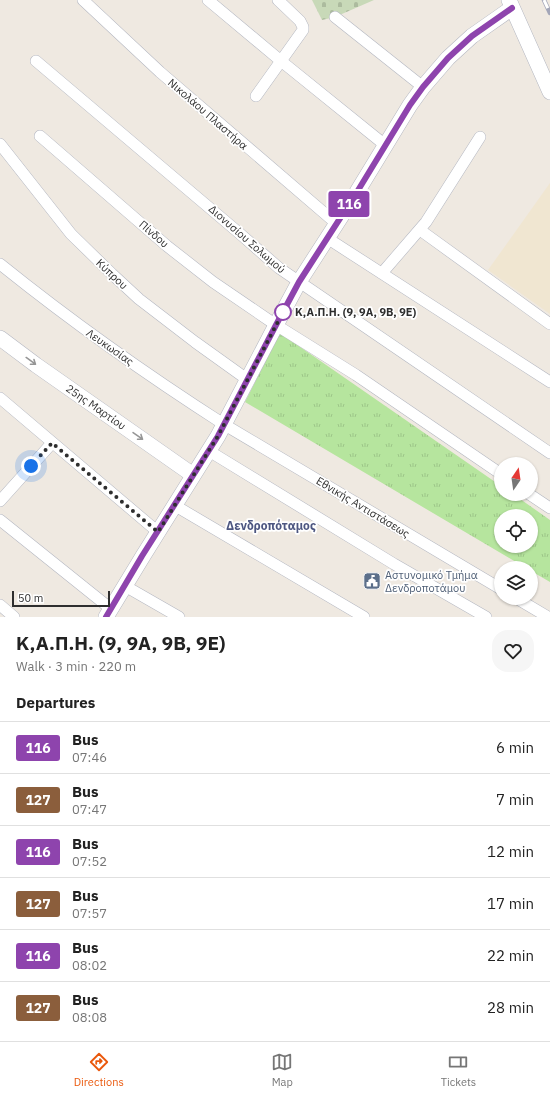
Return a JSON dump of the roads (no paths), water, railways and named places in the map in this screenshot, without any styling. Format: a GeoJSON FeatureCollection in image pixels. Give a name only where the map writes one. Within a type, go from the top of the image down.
{"type":"FeatureCollection","features":[{"type":"Feature","properties":{"kind":"street","name":"Νικολάου Πλαστήρα"},"geometry":{"type":"LineString","coordinates":[[83,0],[160,72],[337,224]]}},
{"type":"Feature","properties":{"kind":"street"},"geometry":{"type":"LineString","coordinates":[[256,96],[303,30],[302,24],[297,17],[278,0]]}},
{"type":"Feature","properties":{"kind":"street"},"geometry":{"type":"LineString","coordinates":[[211,1],[281,61],[385,145]]}},
{"type":"Feature","properties":{"kind":"street"},"geometry":{"type":"LineString","coordinates":[[0,520],[108,613],[225,425],[299,282],[337,224],[410,105],[423,87],[448,58],[510,4],[550,92]]}},
{"type":"Feature","properties":{"kind":"street"},"geometry":{"type":"LineString","coordinates":[[335,17],[423,87]]}},
{"type":"Feature","properties":{"kind":"street","name":"Διονυσίου Σολωμού"},"geometry":{"type":"LineString","coordinates":[[36,61],[279,268],[550,453]]}},
{"type":"Feature","properties":{"kind":"street","name":"Πίνδου"},"geometry":{"type":"LineString","coordinates":[[40,136],[183,259],[213,282],[276,325],[356,375],[494,469]]}},
{"type":"Feature","properties":{"kind":"street"},"geometry":{"type":"LineString","coordinates":[[382,273],[420,230],[480,137]]}},
{"type":"Feature","properties":{"kind":"street","name":"Κύπρου"},"geometry":{"type":"LineString","coordinates":[[0,144],[71,234],[112,274],[139,299],[176,328],[248,380]]}},
{"type":"Feature","properties":{"kind":"street"},"geometry":{"type":"LineString","coordinates":[[420,230],[550,324]]}},
{"type":"Feature","properties":{"kind":"street"},"geometry":{"type":"LineString","coordinates":[[327,238],[550,382]]}},
{"type":"Feature","properties":{"kind":"street","name":"Λευκωσίας"},"geometry":{"type":"LineString","coordinates":[[0,264],[69,318],[225,425]]}},
{"type":"Feature","properties":{"kind":"street","name":"25ης Μαρτίου"},"geometry":{"type":"LineString","coordinates":[[0,338],[193,475]]}},
{"type":"Feature","properties":{"kind":"street"},"geometry":{"type":"LineString","coordinates":[[0,398],[158,532]]}},
{"type":"Feature","properties":{"kind":"street","name":"Εθνικής Αντιστάσεως"},"geometry":{"type":"LineString","coordinates":[[225,425],[494,585]]}},
{"type":"Feature","properties":{"kind":"street"},"geometry":{"type":"LineString","coordinates":[[0,501],[52,443]]}},
{"type":"Feature","properties":{"kind":"street"},"geometry":{"type":"LineString","coordinates":[[209,451],[394,564],[486,617]]}},
{"type":"Feature","properties":{"kind":"street"},"geometry":{"type":"LineString","coordinates":[[538,500],[550,508]]}},
{"type":"Feature","properties":{"kind":"street"},"geometry":{"type":"LineString","coordinates":[[174,506],[364,617]]}},
{"type":"Feature","properties":{"kind":"street"},"geometry":{"type":"LineString","coordinates":[[125,586],[179,617]]}},
{"type":"Feature","properties":{"kind":"street"},"geometry":{"type":"LineString","coordinates":[[0,605],[14,617]]}},
{"type":"Feature","properties":{"kind":"street"},"geometry":{"type":"LineString","coordinates":[[528,605],[548,617]]}},
{"type":"Feature","properties":{"kind":"railway"},"geometry":{"type":"LineString","coordinates":[[544,0],[550,13]]}},
{"type":"Feature","properties":{"kind":"place","name":"Κ,Α.Π.Η. (9, 9Α, 9Β, 9Ε)"},"geometry":{"type":"Point","coordinates":[283,312]}},
{"type":"Feature","properties":{"kind":"place","name":"Αστυνομικό Τμήμα Δενδροποτάμου"},"geometry":{"type":"Point","coordinates":[372,581]}},
{"type":"Feature","properties":{"kind":"district","name":"Δενδροπόταμος"},"geometry":{"type":"Point","coordinates":[271,525]}}]}
